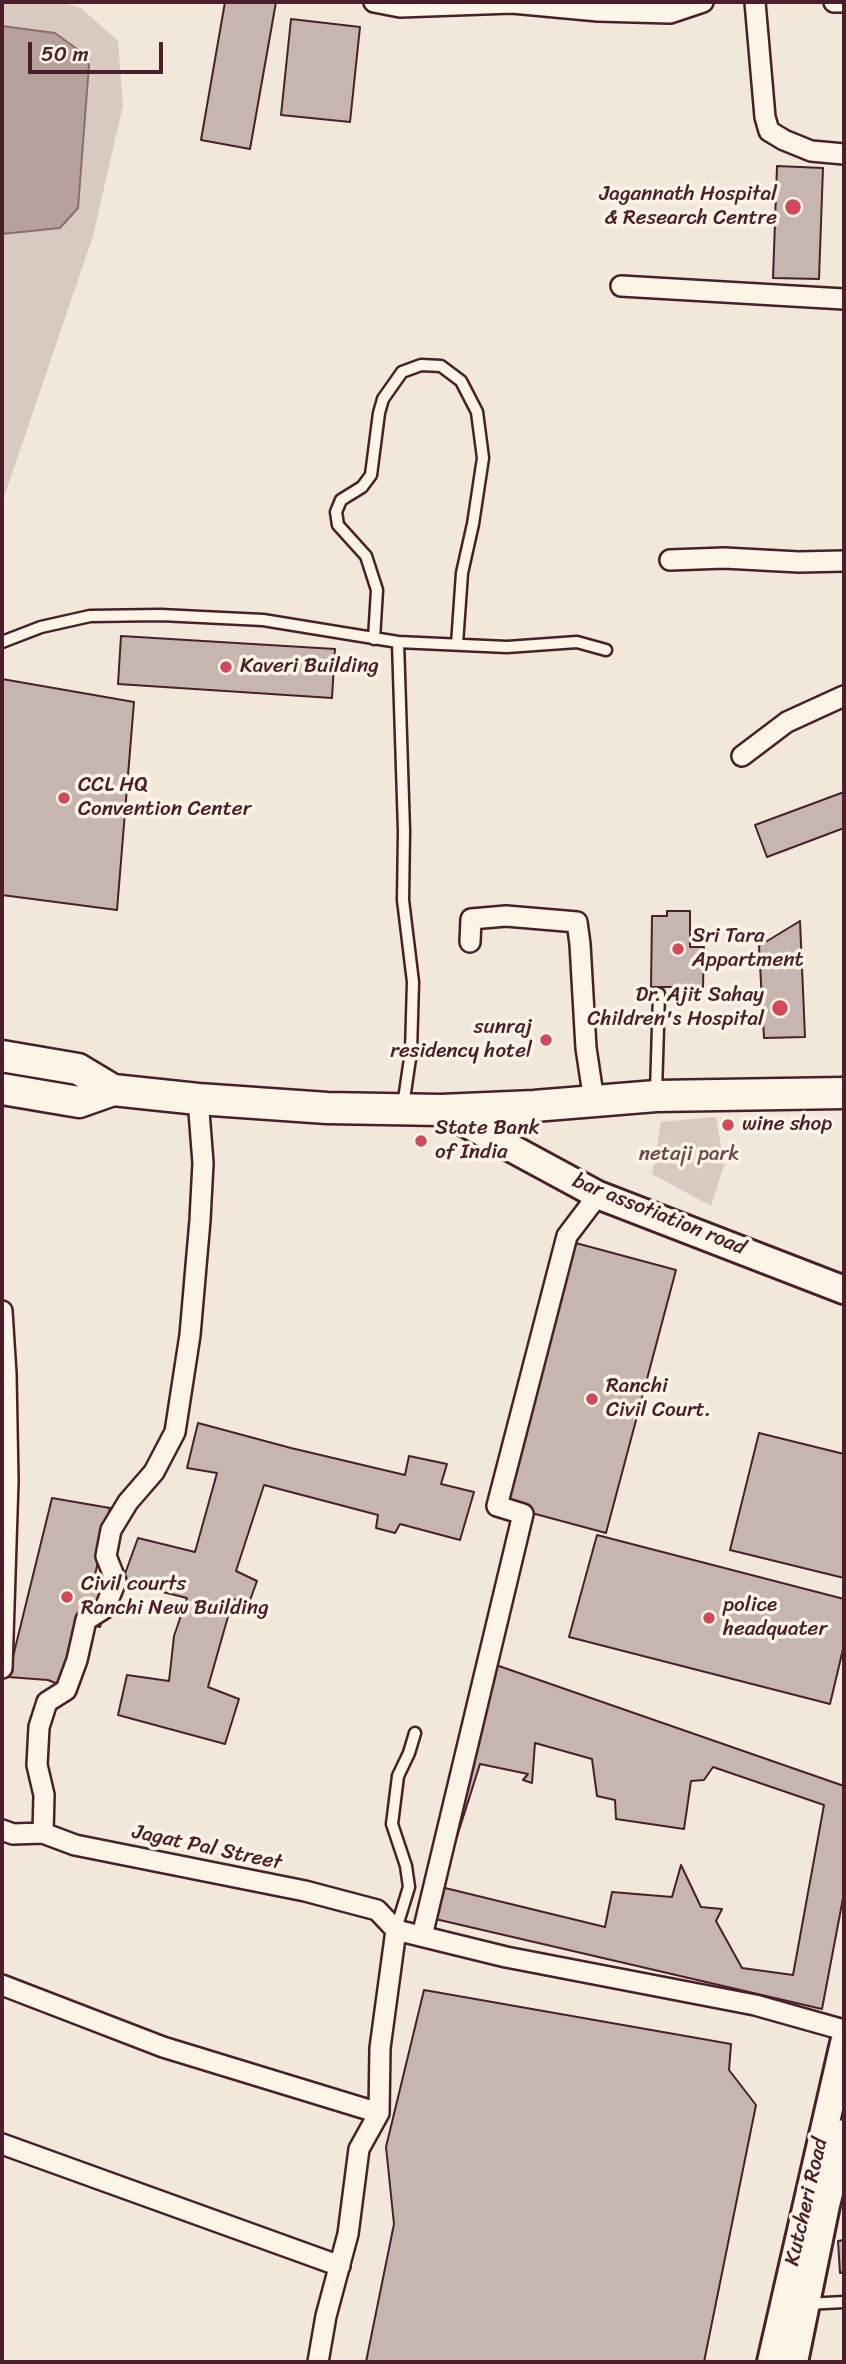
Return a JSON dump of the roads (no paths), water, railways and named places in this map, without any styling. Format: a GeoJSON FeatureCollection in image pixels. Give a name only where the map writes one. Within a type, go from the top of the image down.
{"type":"FeatureCollection","features":[{"type":"Feature","properties":{"kind":"main road"},"geometry":{"type":"LineString","coordinates":[[2,1056],[78,1069],[113,1090],[198,1100],[402,1111],[656,1096],[844,1093]]}},
{"type":"Feature","properties":{"kind":"main road"},"geometry":{"type":"LineString","coordinates":[[2,1089],[79,1102],[113,1090]]}},
{"type":"Feature","properties":{"kind":"main road","name":"bar assotiation road"},"geometry":{"type":"LineString","coordinates":[[441,1110],[598,1195],[844,1290]]}},
{"type":"Feature","properties":{"kind":"main road","name":"Kutcheri Road"},"geometry":{"type":"LineString","coordinates":[[772,2362],[844,2043]]}},
{"type":"Feature","properties":{"kind":"main road"},"geometry":{"type":"LineString","coordinates":[[794,2362],[826,2205],[844,2133]]}},
{"type":"Feature","properties":{"kind":"street"},"geometry":{"type":"LineString","coordinates":[[374,2],[400,7],[512,3],[670,13],[703,2]]}},
{"type":"Feature","properties":{"kind":"street"},"geometry":{"type":"LineString","coordinates":[[755,2],[765,117],[769,131],[784,141],[811,150],[844,154]]}},
{"type":"Feature","properties":{"kind":"street"},"geometry":{"type":"LineString","coordinates":[[834,2],[844,2]]}},
{"type":"Feature","properties":{"kind":"street"},"geometry":{"type":"LineString","coordinates":[[621,286],[844,299]]}},
{"type":"Feature","properties":{"kind":"street"},"geometry":{"type":"LineString","coordinates":[[670,560],[724,558],[799,562],[844,561]]}},
{"type":"Feature","properties":{"kind":"street"},"geometry":{"type":"LineString","coordinates":[[742,756],[787,722],[844,696]]}},
{"type":"Feature","properties":{"kind":"street"},"geometry":{"type":"LineString","coordinates":[[470,942],[471,919],[506,916],[577,922],[586,1048],[594,1101]]}},
{"type":"Feature","properties":{"kind":"street"},"geometry":{"type":"LineString","coordinates":[[43,1833],[44,1795],[37,1765],[39,1727],[47,1702],[66,1690],[86,1620],[105,1608],[117,1581],[106,1556],[111,1530],[128,1502],[154,1472],[174,1432],[190,1335],[200,1220],[203,1163],[198,1100]]}},
{"type":"Feature","properties":{"kind":"street"},"geometry":{"type":"LineString","coordinates":[[422,1936],[523,1514],[497,1506],[567,1236],[598,1195]]}},
{"type":"Feature","properties":{"kind":"street"},"geometry":{"type":"LineString","coordinates":[[2,1311],[8,1481],[3,1564],[2,1668]]}},
{"type":"Feature","properties":{"kind":"street","name":"Jagat Pal Street"},"geometry":{"type":"LineString","coordinates":[[2,1830],[13,1834],[43,1833],[75,1844],[305,1891],[377,1910],[396,1930]]}},
{"type":"Feature","properties":{"kind":"street"},"geometry":{"type":"LineString","coordinates":[[318,2362],[326,2316],[348,2234],[359,2149],[379,2113],[380,2048],[396,1930],[506,1957],[755,2005],[844,2030]]}},
{"type":"Feature","properties":{"kind":"street"},"geometry":{"type":"LineString","coordinates":[[2,1985],[163,2047],[379,2113]]}},
{"type":"Feature","properties":{"kind":"street"},"geometry":{"type":"LineString","coordinates":[[2,2144],[340,2266]]}},
{"type":"Feature","properties":{"kind":"lane"},"geometry":{"type":"LineString","coordinates":[[374,639],[377,590],[366,556],[338,525],[336,512],[341,500],[362,487],[371,475],[383,399],[402,372],[421,365],[441,366],[461,381],[477,412],[483,458],[478,499],[462,573],[457,643]]}},
{"type":"Feature","properties":{"kind":"lane"},"geometry":{"type":"LineString","coordinates":[[2,642],[41,627],[90,616],[125,615],[263,620],[398,642],[507,647],[577,642],[606,650]]}},
{"type":"Feature","properties":{"kind":"lane"},"geometry":{"type":"LineString","coordinates":[[398,642],[404,831],[403,900],[413,982],[411,1052],[402,1111]]}},
{"type":"Feature","properties":{"kind":"lane"},"geometry":{"type":"LineString","coordinates":[[656,1096],[659,993]]}},
{"type":"Feature","properties":{"kind":"lane"},"geometry":{"type":"LineString","coordinates":[[396,1930],[409,1887],[406,1866],[392,1824],[398,1776],[410,1753],[415,1733]]}},
{"type":"Feature","properties":{"kind":"lane"},"geometry":{"type":"LineString","coordinates":[[806,2304],[844,2302]]}},
{"type":"Feature","properties":{"kind":"place","name":"Jagannath Hospital & Research Centre"},"geometry":{"type":"Point","coordinates":[793,207]}},
{"type":"Feature","properties":{"kind":"place","name":"Kaveri Building"},"geometry":{"type":"Point","coordinates":[226,667]}},
{"type":"Feature","properties":{"kind":"place","name":"CCL HQ Convention Center"},"geometry":{"type":"Point","coordinates":[64,798]}},
{"type":"Feature","properties":{"kind":"place","name":"Sri Tara Appartment"},"geometry":{"type":"Point","coordinates":[678,949]}},
{"type":"Feature","properties":{"kind":"place","name":"Dr. Ajit Sahay Children's Hospital"},"geometry":{"type":"Point","coordinates":[780,1008]}},
{"type":"Feature","properties":{"kind":"place","name":"sunraj residency hotel"},"geometry":{"type":"Point","coordinates":[546,1040]}},
{"type":"Feature","properties":{"kind":"place","name":"wine shop"},"geometry":{"type":"Point","coordinates":[728,1125]}},
{"type":"Feature","properties":{"kind":"place","name":"State Bank of India"},"geometry":{"type":"Point","coordinates":[421,1141]}},
{"type":"Feature","properties":{"kind":"place","name":"Ranchi Civil Court."},"geometry":{"type":"Point","coordinates":[592,1399]}},
{"type":"Feature","properties":{"kind":"place","name":"Civil courts Ranchi New Building"},"geometry":{"type":"Point","coordinates":[67,1597]}},
{"type":"Feature","properties":{"kind":"place","name":"police headquater"},"geometry":{"type":"Point","coordinates":[709,1618]}},
{"type":"Feature","properties":{"kind":"park label","name":"netaji park"},"geometry":{"type":"Point","coordinates":[689,1155]}}]}
